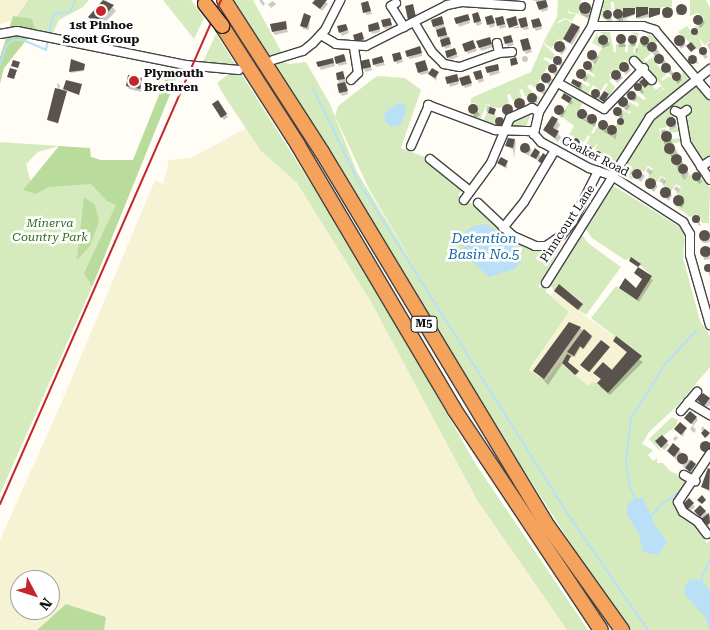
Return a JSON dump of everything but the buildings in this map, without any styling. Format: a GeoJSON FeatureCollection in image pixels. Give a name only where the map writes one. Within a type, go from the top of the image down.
{"type":"FeatureCollection","features":[{"type":"Feature","properties":{"kind":"highway","name":"M5"},"geometry":{"type":"LineString","coordinates":[[224,0],[322,152],[545,522],[622,630]]}},
{"type":"Feature","properties":{"kind":"highway","name":"M5"},"geometry":{"type":"LineString","coordinates":[[204,2],[222,26],[298,145],[454,409],[600,630]]}},
{"type":"Feature","properties":{"kind":"street"},"geometry":{"type":"LineString","coordinates":[[273,60],[303,51],[321,35],[340,0]]}},
{"type":"Feature","properties":{"kind":"street"},"geometry":{"type":"LineString","coordinates":[[384,0],[394,4],[404,27]]}},
{"type":"Feature","properties":{"kind":"street"},"geometry":{"type":"LineString","coordinates":[[411,146],[428,105],[504,131],[533,131],[539,112],[592,26],[599,0]]}},
{"type":"Feature","properties":{"kind":"street"},"geometry":{"type":"LineString","coordinates":[[321,35],[336,44],[354,47],[376,43],[437,8],[454,3],[506,2],[521,6]]}},
{"type":"Feature","properties":{"kind":"street"},"geometry":{"type":"LineString","coordinates":[[414,22],[432,52],[444,64],[460,67],[500,53],[512,52]]}},
{"type":"Feature","properties":{"kind":"street"},"geometry":{"type":"LineString","coordinates":[[592,26],[651,28],[710,95]]}},
{"type":"Feature","properties":{"kind":"street"},"geometry":{"type":"LineString","coordinates":[[0,34],[17,31],[52,40],[198,67],[239,70]]}},
{"type":"Feature","properties":{"kind":"street"},"geometry":{"type":"LineString","coordinates":[[497,43],[500,53]]}},
{"type":"Feature","properties":{"kind":"street"},"geometry":{"type":"LineString","coordinates":[[351,80],[358,73],[354,47]]}},
{"type":"Feature","properties":{"kind":"street"},"geometry":{"type":"LineString","coordinates":[[634,61],[644,68],[652,80]]}},
{"type":"Feature","properties":{"kind":"street"},"geometry":{"type":"LineString","coordinates":[[558,83],[604,109],[644,68]]}},
{"type":"Feature","properties":{"kind":"street","name":"Pinncourt Lane"},"geometry":{"type":"LineString","coordinates":[[546,283],[612,176],[654,113],[710,69]]}},
{"type":"Feature","properties":{"kind":"street"},"geometry":{"type":"LineString","coordinates":[[464,200],[488,169],[504,131],[514,115],[532,108],[539,112]]}},
{"type":"Feature","properties":{"kind":"street"},"geometry":{"type":"LineString","coordinates":[[681,112],[686,143],[710,180]]}},
{"type":"Feature","properties":{"kind":"street","name":"Coaker Road"},"geometry":{"type":"LineString","coordinates":[[533,131],[538,140],[598,171],[612,176],[685,224],[706,298],[710,325]]}},
{"type":"Feature","properties":{"kind":"street"},"geometry":{"type":"LineString","coordinates":[[503,228],[524,202],[556,150]]}},
{"type":"Feature","properties":{"kind":"street"},"geometry":{"type":"LineString","coordinates":[[430,159],[470,191]]}},
{"type":"Feature","properties":{"kind":"street"},"geometry":{"type":"LineString","coordinates":[[701,167],[710,161]]}},
{"type":"Feature","properties":{"kind":"street"},"geometry":{"type":"LineString","coordinates":[[478,203],[503,228],[533,246],[551,244],[573,221],[598,171]]}},
{"type":"Feature","properties":{"kind":"street"},"geometry":{"type":"LineString","coordinates":[[681,411],[697,392]]}},
{"type":"Feature","properties":{"kind":"street"},"geometry":{"type":"LineString","coordinates":[[688,402],[710,415]]}},
{"type":"Feature","properties":{"kind":"street"},"geometry":{"type":"LineString","coordinates":[[707,534],[698,522],[678,506],[710,454]]}},
{"type":"Feature","properties":{"kind":"street"},"geometry":{"type":"LineString","coordinates":[[684,475],[695,481]]}},
{"type":"Feature","properties":{"kind":"shaded area"},"geometry":{"type":"Polygon","coordinates":[[[0,0],[28,0],[12,21],[0,24],[0,0]]]}},
{"type":"Feature","properties":{"kind":"shaded area"},"geometry":{"type":"Polygon","coordinates":[[[246,128],[261,151],[297,183],[371,302],[477,500],[567,630],[104,630],[106,617],[66,604],[60,609],[60,570],[10,570],[10,620],[48,620],[37,630],[0,630],[0,540],[63,399],[155,180],[163,184],[169,160],[191,158],[246,128]]]}},
{"type":"Feature","properties":{"kind":"shaded area"},"geometry":{"type":"Polygon","coordinates":[[[559,284],[583,304],[578,311],[642,356],[608,393],[588,386],[560,362],[546,382],[529,371],[569,312],[550,296],[559,284]]]}},
{"type":"Feature","properties":{"kind":"green space"},"geometry":{"type":"Polygon","coordinates":[[[28,0],[89,0],[83,7],[59,20],[50,39],[16,17],[28,0]]]}},
{"type":"Feature","properties":{"kind":"green space"},"geometry":{"type":"Polygon","coordinates":[[[163,0],[191,0],[204,18],[194,39],[163,0]]]}},
{"type":"Feature","properties":{"kind":"green space"},"geometry":{"type":"Polygon","coordinates":[[[233,0],[253,0],[282,53],[274,60],[290,64],[306,62],[330,104],[357,172],[415,267],[369,189],[335,116],[338,106],[377,76],[405,78],[421,90],[401,148],[430,159],[463,189],[458,195],[535,246],[557,240],[563,242],[538,288],[545,286],[546,292],[569,312],[529,370],[546,381],[560,362],[588,386],[592,382],[597,383],[608,393],[641,356],[591,318],[616,286],[637,300],[652,276],[632,258],[625,260],[592,238],[583,225],[609,183],[683,229],[685,236],[683,258],[700,321],[710,336],[710,367],[678,405],[649,432],[642,444],[653,450],[648,455],[653,461],[657,458],[657,463],[663,463],[670,471],[687,479],[688,488],[674,505],[703,531],[706,543],[710,541],[710,630],[632,630],[589,572],[497,428],[233,0]]]}},
{"type":"Feature","properties":{"kind":"green space"},"geometry":{"type":"Polygon","coordinates":[[[558,0],[581,0],[579,14],[569,12],[569,8],[568,13],[576,14],[572,21],[565,18],[557,24],[566,19],[572,23],[562,42],[558,39],[552,48],[545,44],[547,39],[544,44],[555,55],[552,60],[545,57],[543,59],[550,63],[535,88],[530,84],[527,87],[540,98],[537,103],[538,99],[532,92],[526,97],[531,104],[536,103],[530,106],[522,89],[519,90],[522,97],[513,101],[510,94],[507,95],[509,103],[500,108],[490,107],[488,113],[496,116],[494,123],[503,126],[483,121],[490,105],[487,104],[480,120],[471,116],[470,113],[472,115],[479,112],[475,103],[471,104],[471,98],[531,72],[545,39],[557,17],[558,0]]]}},
{"type":"Feature","properties":{"kind":"green space"},"geometry":{"type":"Polygon","coordinates":[[[604,0],[672,0],[672,7],[662,7],[660,11],[660,8],[649,8],[647,11],[623,8],[623,18],[630,21],[617,21],[622,18],[622,10],[614,9],[614,2],[611,2],[611,10],[603,10],[606,21],[601,16],[604,0]]]}},
{"type":"Feature","properties":{"kind":"green space"},"geometry":{"type":"Polygon","coordinates":[[[690,0],[706,0],[710,8],[710,41],[705,45],[699,38],[702,46],[698,50],[678,32],[687,26],[694,35],[699,31],[694,26],[699,26],[704,18],[698,13],[690,16],[690,0]]]}},
{"type":"Feature","properties":{"kind":"green space"},"geometry":{"type":"Polygon","coordinates":[[[590,12],[588,19],[579,14],[588,15],[590,12]]]}},
{"type":"Feature","properties":{"kind":"green space"},"geometry":{"type":"Polygon","coordinates":[[[13,16],[32,19],[35,29],[4,68],[0,84],[0,57],[13,16]]]}},
{"type":"Feature","properties":{"kind":"green space"},"geometry":{"type":"Polygon","coordinates":[[[600,32],[610,32],[614,53],[616,52],[616,44],[625,44],[625,52],[628,52],[628,44],[635,43],[635,35],[631,32],[639,33],[633,52],[636,53],[639,43],[646,45],[648,36],[646,33],[650,35],[659,41],[646,47],[651,54],[644,59],[646,62],[657,54],[653,58],[658,66],[666,74],[670,71],[661,79],[662,81],[670,76],[676,82],[683,72],[690,81],[660,105],[616,169],[599,163],[603,154],[595,149],[599,142],[593,148],[586,144],[590,137],[588,135],[584,142],[571,135],[567,139],[574,126],[561,116],[572,98],[569,94],[583,102],[577,115],[593,125],[597,122],[591,133],[593,134],[597,127],[604,131],[606,127],[606,131],[614,137],[618,130],[615,127],[617,123],[621,125],[624,120],[619,117],[623,110],[629,114],[631,112],[625,108],[629,102],[638,107],[639,104],[633,100],[636,94],[644,100],[646,98],[639,92],[643,88],[639,82],[645,88],[650,83],[656,90],[661,86],[663,89],[654,96],[664,89],[644,64],[630,57],[628,63],[625,60],[618,67],[620,71],[616,69],[609,75],[612,78],[609,81],[615,87],[610,95],[604,91],[608,84],[606,83],[601,91],[593,85],[587,95],[574,88],[579,88],[582,83],[589,87],[590,84],[583,80],[587,73],[594,77],[595,75],[589,71],[602,48],[592,43],[597,33],[601,46],[609,41],[600,32]]]}},
{"type":"Feature","properties":{"kind":"green space"},"geometry":{"type":"Polygon","coordinates":[[[216,34],[363,266],[475,463],[588,630],[567,630],[477,500],[371,302],[297,183],[261,151],[225,97],[217,83],[231,72],[202,64],[216,34]]]}},
{"type":"Feature","properties":{"kind":"green space"},"geometry":{"type":"Polygon","coordinates":[[[169,70],[179,72],[92,287],[84,273],[116,205],[107,201],[91,184],[49,187],[36,194],[23,190],[59,146],[90,148],[91,157],[101,160],[133,160],[169,70]]]}},
{"type":"Feature","properties":{"kind":"green space"},"geometry":{"type":"Polygon","coordinates":[[[695,84],[710,99],[710,158],[700,159],[678,116],[666,119],[667,127],[659,129],[660,132],[680,128],[681,132],[660,133],[661,140],[682,138],[683,141],[663,146],[667,154],[677,152],[670,157],[675,165],[684,162],[677,167],[682,175],[686,173],[682,179],[691,174],[696,182],[703,177],[710,188],[709,226],[708,223],[702,223],[697,214],[690,217],[675,206],[681,205],[684,199],[677,194],[681,187],[676,184],[671,191],[662,185],[666,178],[661,176],[657,182],[648,177],[653,169],[648,166],[644,172],[636,168],[631,175],[633,180],[618,170],[651,119],[695,84]]]}},
{"type":"Feature","properties":{"kind":"green space"},"geometry":{"type":"Polygon","coordinates":[[[532,111],[526,127],[508,127],[510,122],[532,111]]]}},
{"type":"Feature","properties":{"kind":"green space","name":"Minerva Country Park"},"geometry":{"type":"Polygon","coordinates":[[[0,142],[59,146],[38,152],[26,164],[31,183],[105,171],[117,205],[84,273],[92,287],[0,494],[0,142]]]}},
{"type":"Feature","properties":{"kind":"green space"},"geometry":{"type":"Polygon","coordinates":[[[84,197],[95,205],[99,221],[90,246],[77,260],[84,197]]]}},
{"type":"Feature","properties":{"kind":"green space"},"geometry":{"type":"Polygon","coordinates":[[[581,233],[588,243],[621,267],[586,315],[578,310],[583,303],[559,284],[554,291],[549,283],[581,233]]]}},
{"type":"Feature","properties":{"kind":"green space"},"geometry":{"type":"Polygon","coordinates":[[[679,410],[672,417],[678,420],[676,426],[656,441],[661,452],[649,439],[679,410]]]}},
{"type":"Feature","properties":{"kind":"green space"},"geometry":{"type":"Polygon","coordinates":[[[66,604],[106,617],[104,630],[37,630],[48,620],[60,620],[60,609],[66,604]]]}},
{"type":"Feature","properties":{"kind":"water"},"geometry":{"type":"Polygon","coordinates":[[[398,103],[405,105],[406,112],[400,125],[393,127],[386,123],[384,113],[398,103]]]}},
{"type":"Feature","properties":{"kind":"water","name":"Detention Basin No.5"},"geometry":{"type":"Polygon","coordinates":[[[485,224],[494,229],[504,242],[518,249],[520,262],[515,269],[489,277],[467,257],[462,244],[465,233],[471,227],[485,224]]]}},
{"type":"Feature","properties":{"kind":"water"},"geometry":{"type":"Polygon","coordinates":[[[635,498],[643,498],[656,527],[667,541],[658,555],[643,552],[639,534],[627,515],[627,505],[635,498]]]}},
{"type":"Feature","properties":{"kind":"water"},"geometry":{"type":"Polygon","coordinates":[[[691,579],[703,581],[710,591],[710,630],[705,617],[685,595],[685,585],[691,579]]]}},
{"type":"Feature","properties":{"kind":"waterway"},"geometry":{"type":"LineString","coordinates":[[49,34],[54,13],[70,12],[75,0]]}},
{"type":"Feature","properties":{"kind":"waterway"},"geometry":{"type":"LineString","coordinates":[[0,65],[6,46],[13,40],[23,40],[46,50],[48,39]]}},
{"type":"Feature","properties":{"kind":"waterway"},"geometry":{"type":"LineString","coordinates":[[313,88],[358,181],[569,516],[648,630]]}},
{"type":"Feature","properties":{"kind":"waterway"},"geometry":{"type":"LineString","coordinates":[[636,500],[630,487],[626,462],[631,418],[666,363],[697,330]]}},
{"type":"Feature","properties":{"kind":"waterway"},"geometry":{"type":"LineString","coordinates":[[651,516],[663,503],[683,489]]}},
{"type":"Feature","properties":{"kind":"waterway"},"geometry":{"type":"LineString","coordinates":[[701,580],[710,559]]}},
{"type":"Feature","properties":{"kind":"railway"},"geometry":{"type":"LineString","coordinates":[[0,504],[221,0]]}},
{"type":"Feature","properties":{"kind":"place","name":"1st Pinhoe Scout Group"},"geometry":{"type":"Point","coordinates":[101,11]}},
{"type":"Feature","properties":{"kind":"place","name":"Plymouth Brethren"},"geometry":{"type":"Point","coordinates":[134,81]}}]}
